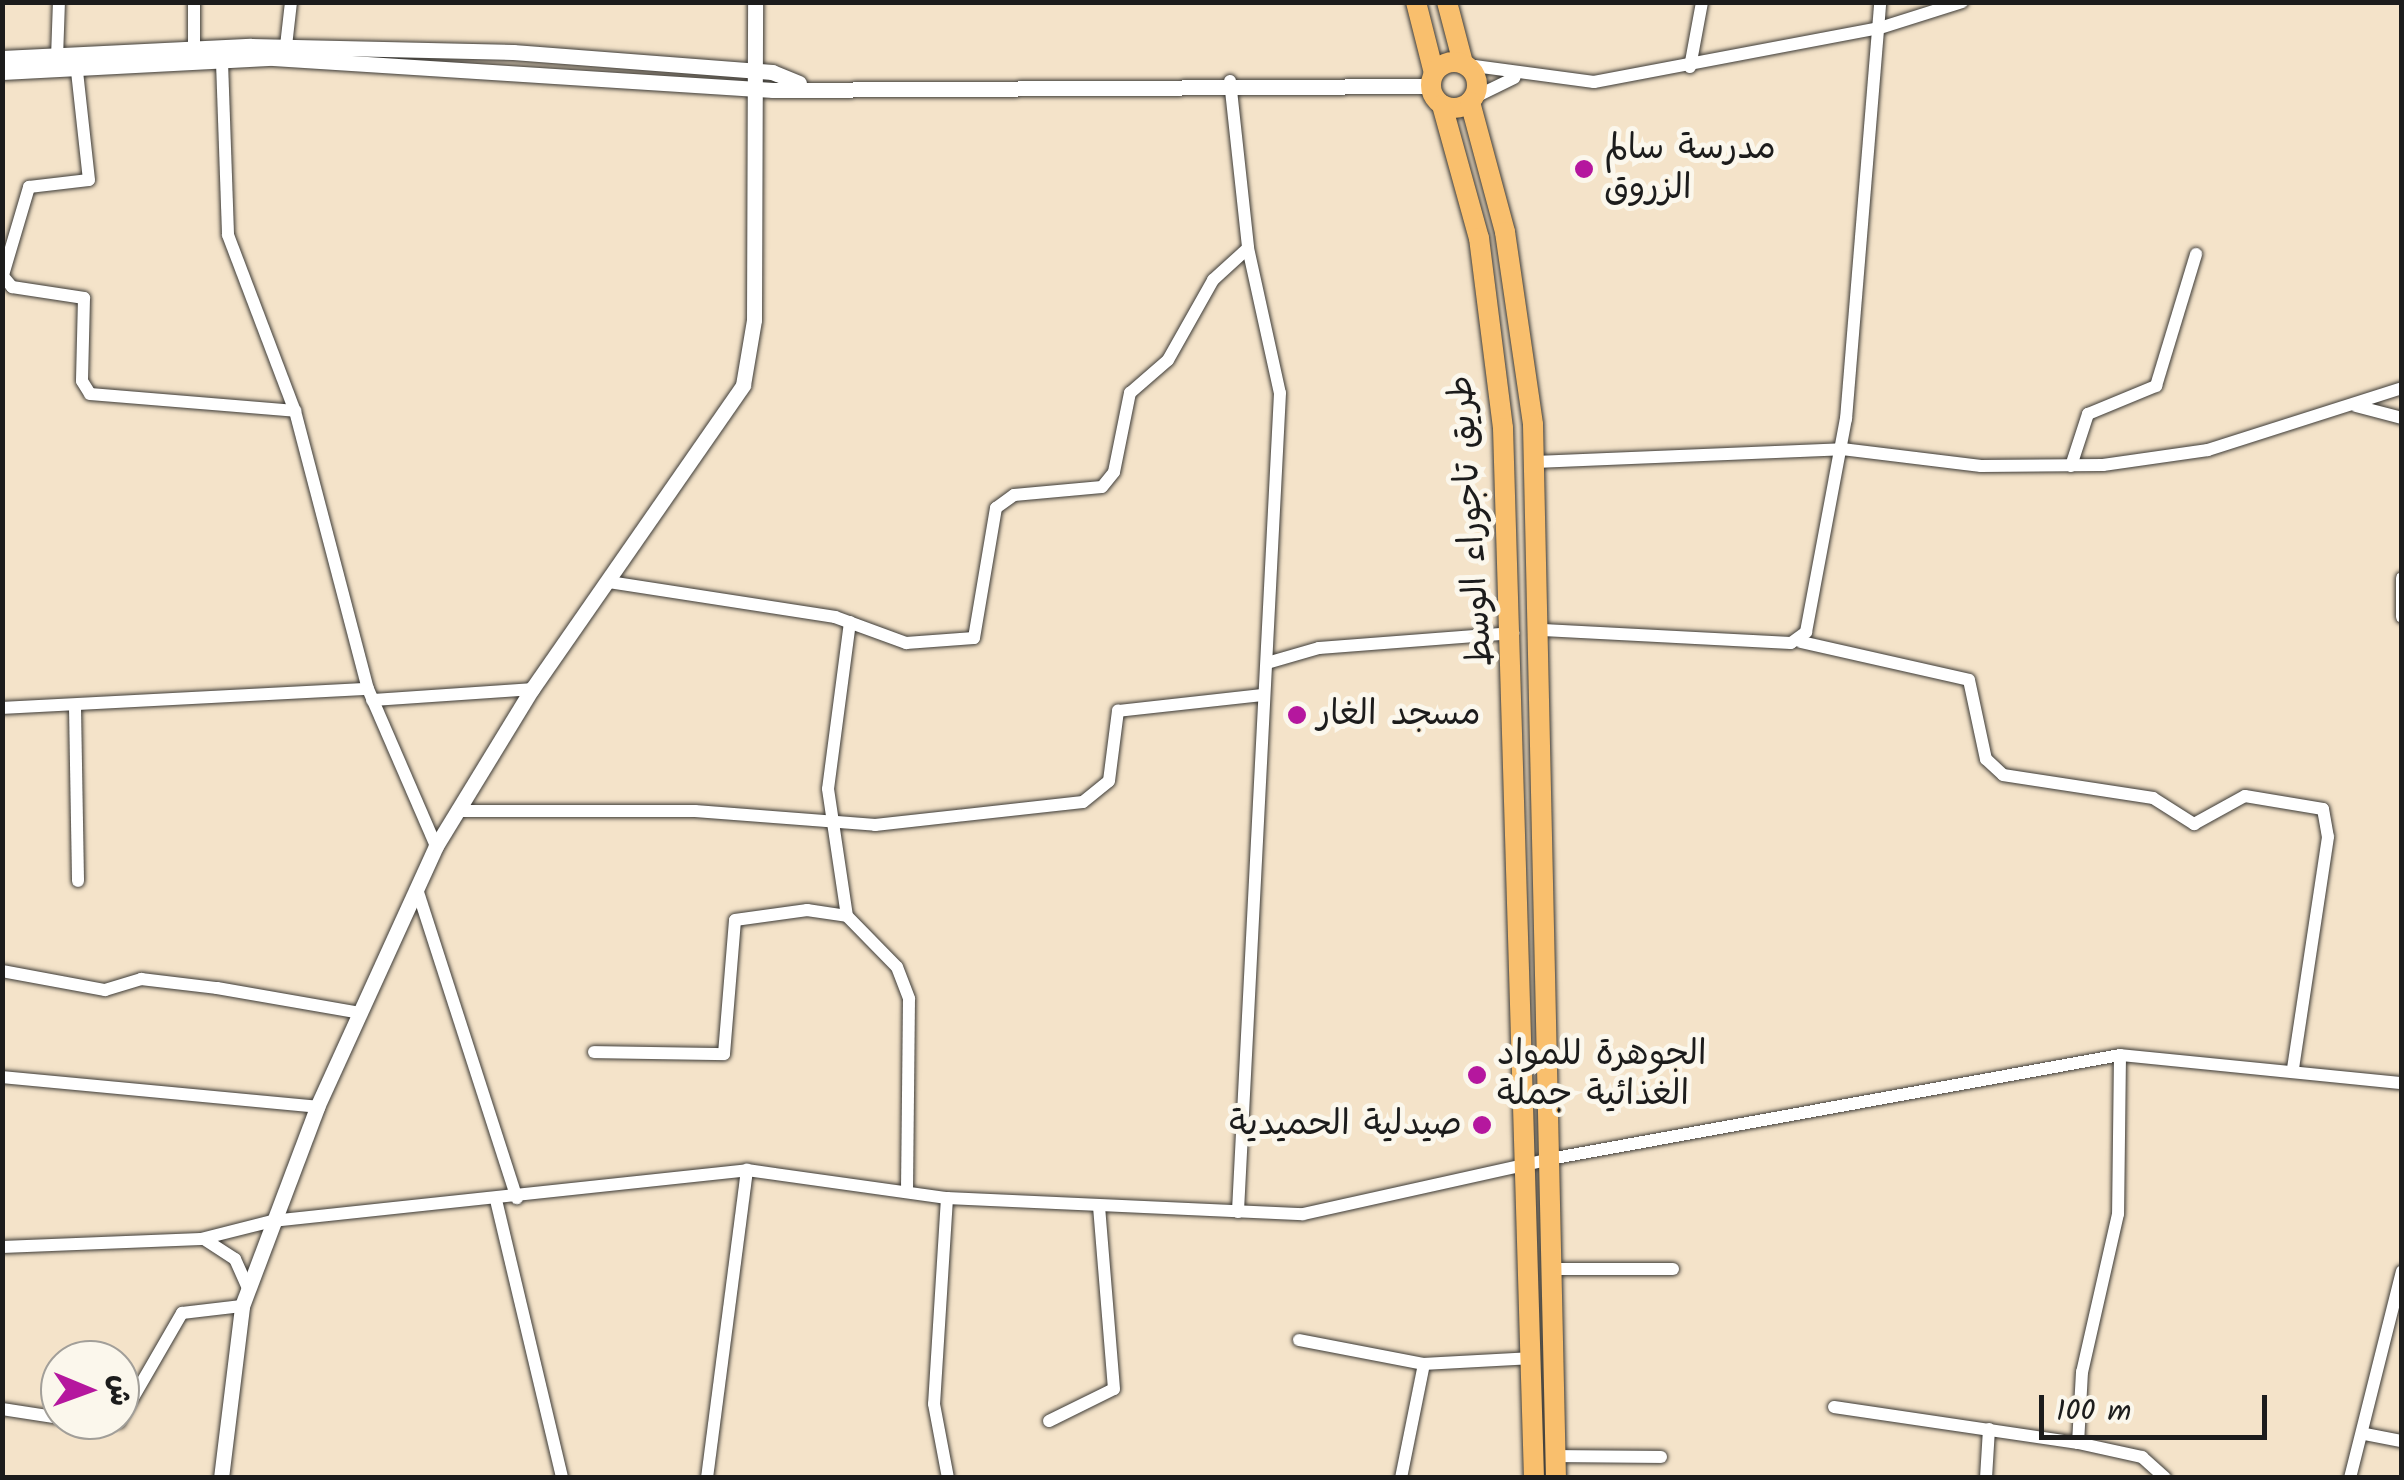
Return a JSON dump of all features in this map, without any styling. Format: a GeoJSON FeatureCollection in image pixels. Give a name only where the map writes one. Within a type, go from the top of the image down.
{"type":"FeatureCollection","features":[{"type":"Feature","properties":{"kind":"main road"},"geometry":{"type":"LineString","coordinates":[[1416,2],[1432,79],[1465,64]]}},
{"type":"Feature","properties":{"kind":"main road"},"geometry":{"type":"LineString","coordinates":[[1447,2],[1465,64],[1477,80],[1472,100],[1506,232],[1535,462],[1543,630],[1555,1158],[1556,1467]]}},
{"type":"Feature","properties":{"kind":"main road","name":"طريق تاجوراء الوسط"},"geometry":{"type":"LineString","coordinates":[[1432,79],[1479,238],[1503,428],[1513,634],[1534,1478]]}},
{"type":"Feature","properties":{"kind":"main road"},"geometry":{"type":"LineString","coordinates":[[1442,105],[1472,100]]}},
{"type":"Feature","properties":{"kind":"street"},"geometry":{"type":"LineString","coordinates":[[57,58],[59,2]]}},
{"type":"Feature","properties":{"kind":"street"},"geometry":{"type":"LineString","coordinates":[[194,2],[194,48]]}},
{"type":"Feature","properties":{"kind":"street"},"geometry":{"type":"LineString","coordinates":[[286,46],[291,2]]}},
{"type":"Feature","properties":{"kind":"street"},"geometry":{"type":"LineString","coordinates":[[222,1478],[242,1306],[248,1288],[317,1107],[436,846],[532,689],[743,386],[754,320],[755,2]]}},
{"type":"Feature","properties":{"kind":"street"},"geometry":{"type":"LineString","coordinates":[[1690,67],[1702,2]]}},
{"type":"Feature","properties":{"kind":"street"},"geometry":{"type":"LineString","coordinates":[[1801,642],[1842,449],[1880,2]]}},
{"type":"Feature","properties":{"kind":"street"},"geometry":{"type":"LineString","coordinates":[[1465,64],[1514,78],[1594,82],[1690,67],[1880,28],[1962,2]]}},
{"type":"Feature","properties":{"kind":"street"},"geometry":{"type":"LineString","coordinates":[[2,58],[286,46],[753,71],[799,83]]}},
{"type":"Feature","properties":{"kind":"street"},"geometry":{"type":"LineString","coordinates":[[2,72],[349,60],[752,89],[799,83],[1432,79]]}},
{"type":"Feature","properties":{"kind":"street"},"geometry":{"type":"LineString","coordinates":[[222,62],[220,204],[295,411],[370,695],[436,846]]}},
{"type":"Feature","properties":{"kind":"street"},"geometry":{"type":"LineString","coordinates":[[77,72],[89,180],[29,187],[3,275],[12,287],[84,298],[82,381],[90,394],[295,411]]}},
{"type":"Feature","properties":{"kind":"street"},"geometry":{"type":"LineString","coordinates":[[1472,100],[1514,78]]}},
{"type":"Feature","properties":{"kind":"street"},"geometry":{"type":"LineString","coordinates":[[1230,81],[1248,248],[1280,393],[1238,1212]]}},
{"type":"Feature","properties":{"kind":"street"},"geometry":{"type":"LineString","coordinates":[[609,582],[850,622],[906,643],[974,638],[996,508],[1014,495],[1102,487],[1114,472],[1130,392],[1168,360],[1213,280],[1248,248]]}},
{"type":"Feature","properties":{"kind":"street"},"geometry":{"type":"LineString","coordinates":[[2072,466],[2088,414],[2156,386],[2196,254]]}},
{"type":"Feature","properties":{"kind":"street"},"geometry":{"type":"LineString","coordinates":[[1535,462],[1842,449],[2072,466],[2208,450],[2356,406],[2402,388]]}},
{"type":"Feature","properties":{"kind":"street"},"geometry":{"type":"LineString","coordinates":[[2356,406],[2402,418]]}},
{"type":"Feature","properties":{"kind":"street"},"geometry":{"type":"LineString","coordinates":[[2402,578],[2402,618]]}},
{"type":"Feature","properties":{"kind":"street"},"geometry":{"type":"LineString","coordinates":[[850,622],[828,732],[833,825],[847,916],[897,967],[909,999],[908,1188]]}},
{"type":"Feature","properties":{"kind":"street"},"geometry":{"type":"LineString","coordinates":[[1543,630],[1801,642],[1969,680],[1986,759],[2003,776],[2154,798],[2194,824],[2245,796],[2323,809],[2328,837],[2293,1069]]}},
{"type":"Feature","properties":{"kind":"street"},"geometry":{"type":"LineString","coordinates":[[1267,663],[1319,648],[1513,634]]}},
{"type":"Feature","properties":{"kind":"street"},"geometry":{"type":"LineString","coordinates":[[2,708],[532,689]]}},
{"type":"Feature","properties":{"kind":"street"},"geometry":{"type":"LineString","coordinates":[[457,811],[695,811],[833,825],[1083,802],[1109,781],[1118,710],[1264,695]]}},
{"type":"Feature","properties":{"kind":"street"},"geometry":{"type":"LineString","coordinates":[[75,707],[78,881]]}},
{"type":"Feature","properties":{"kind":"street"},"geometry":{"type":"LineString","coordinates":[[416,889],[517,1198]]}},
{"type":"Feature","properties":{"kind":"street"},"geometry":{"type":"LineString","coordinates":[[594,1052],[724,1054],[735,920],[847,916]]}},
{"type":"Feature","properties":{"kind":"street"},"geometry":{"type":"LineString","coordinates":[[2,971],[105,990],[141,979],[218,988],[360,1013]]}},
{"type":"Feature","properties":{"kind":"street"},"geometry":{"type":"LineString","coordinates":[[2078,1442],[2082,1372],[2118,1214],[2120,1055]]}},
{"type":"Feature","properties":{"kind":"street"},"geometry":{"type":"LineString","coordinates":[[2,1247],[201,1238],[272,1221],[517,1198],[747,1170],[908,1188],[947,1198],[1098,1208],[1332,1210],[1527,1163],[2120,1055],[2402,1082]]}},
{"type":"Feature","properties":{"kind":"street"},"geometry":{"type":"LineString","coordinates":[[2,1077],[317,1107]]}},
{"type":"Feature","properties":{"kind":"street"},"geometry":{"type":"LineString","coordinates":[[707,1478],[747,1170]]}},
{"type":"Feature","properties":{"kind":"street"},"geometry":{"type":"LineString","coordinates":[[947,1198],[934,1404],[948,1478]]}},
{"type":"Feature","properties":{"kind":"street"},"geometry":{"type":"LineString","coordinates":[[496,1200],[562,1478]]}},
{"type":"Feature","properties":{"kind":"street"},"geometry":{"type":"LineString","coordinates":[[1049,1422],[1114,1389],[1098,1208]]}},
{"type":"Feature","properties":{"kind":"street"},"geometry":{"type":"LineString","coordinates":[[201,1238],[235,1259],[248,1288]]}},
{"type":"Feature","properties":{"kind":"street"},"geometry":{"type":"LineString","coordinates":[[1555,1269],[1673,1269]]}},
{"type":"Feature","properties":{"kind":"street"},"geometry":{"type":"LineString","coordinates":[[2350,1478],[2365,1434],[2402,1271]]}},
{"type":"Feature","properties":{"kind":"street"},"geometry":{"type":"LineString","coordinates":[[140,1385],[182,1313],[242,1306]]}},
{"type":"Feature","properties":{"kind":"street"},"geometry":{"type":"LineString","coordinates":[[1300,1340],[1424,1364],[1532,1358]]}},
{"type":"Feature","properties":{"kind":"street"},"geometry":{"type":"LineString","coordinates":[[1400,1478],[1424,1364]]}},
{"type":"Feature","properties":{"kind":"street"},"geometry":{"type":"LineString","coordinates":[[1834,1407],[2078,1442],[2142,1457],[2165,1478]]}},
{"type":"Feature","properties":{"kind":"street"},"geometry":{"type":"LineString","coordinates":[[2,1409],[40,1415]]}},
{"type":"Feature","properties":{"kind":"street"},"geometry":{"type":"LineString","coordinates":[[1986,1478],[1989,1428]]}},
{"type":"Feature","properties":{"kind":"street"},"geometry":{"type":"LineString","coordinates":[[2365,1434],[2402,1441]]}},
{"type":"Feature","properties":{"kind":"street"},"geometry":{"type":"LineString","coordinates":[[1556,1467],[1662,1457]]}},
{"type":"Feature","properties":{"kind":"place","name":"مدرسة سالم الزروق"},"geometry":{"type":"Point","coordinates":[1584,169]}},
{"type":"Feature","properties":{"kind":"place","name":"مسجد الغار"},"geometry":{"type":"Point","coordinates":[1297,715]}},
{"type":"Feature","properties":{"kind":"place","name":"الجوهرة للمواد الغذائية جملة"},"geometry":{"type":"Point","coordinates":[1477,1075]}},
{"type":"Feature","properties":{"kind":"place","name":"صيدلية الحميدية"},"geometry":{"type":"Point","coordinates":[1482,1125]}}]}
